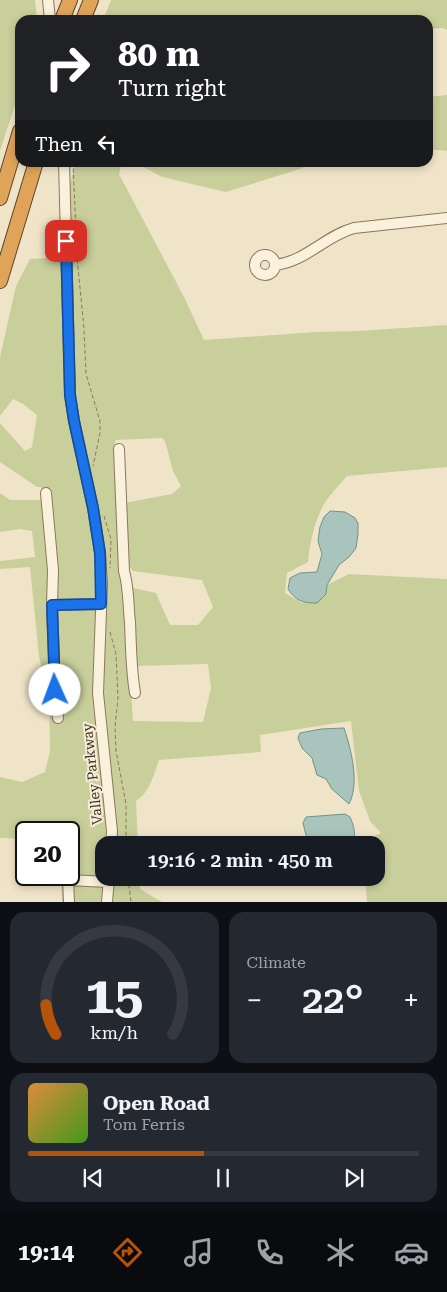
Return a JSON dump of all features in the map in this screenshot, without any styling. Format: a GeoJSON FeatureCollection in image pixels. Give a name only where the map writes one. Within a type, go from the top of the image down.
{"type":"FeatureCollection","features":[{"type":"Feature","properties":{"kind":"highway"},"geometry":{"type":"LineString","coordinates":[[64,15],[70,0]]}},
{"type":"Feature","properties":{"kind":"highway"},"geometry":{"type":"LineString","coordinates":[[85,15],[91,0]]}},
{"type":"Feature","properties":{"kind":"highway"},"geometry":{"type":"LineString","coordinates":[[0,198],[15,148]]}},
{"type":"Feature","properties":{"kind":"highway"},"geometry":{"type":"LineString","coordinates":[[0,281],[34,167]]}},
{"type":"Feature","properties":{"kind":"street"},"geometry":{"type":"LineString","coordinates":[[48,0],[50,15]]}},
{"type":"Feature","properties":{"kind":"street","name":"Valley Parkway"},"geometry":{"type":"LineString","coordinates":[[64,167],[70,395],[93,508],[100,553],[101,604],[98,693],[112,836]]}},
{"type":"Feature","properties":{"kind":"street"},"geometry":{"type":"LineString","coordinates":[[276,265],[293,261],[336,236],[354,228],[447,218]]}},
{"type":"Feature","properties":{"kind":"street"},"geometry":{"type":"LineString","coordinates":[[119,449],[124,571],[128,587],[135,693]]}},
{"type":"Feature","properties":{"kind":"street"},"geometry":{"type":"LineString","coordinates":[[46,493],[53,570],[52,605],[55,690],[58,718]]}},
{"type":"Feature","properties":{"kind":"street"},"geometry":{"type":"LineString","coordinates":[[52,605],[101,604]]}},
{"type":"Feature","properties":{"kind":"street"},"geometry":{"type":"LineString","coordinates":[[69,902],[68,880],[95,880]]}},
{"type":"Feature","properties":{"kind":"street"},"geometry":{"type":"LineString","coordinates":[[107,902],[108,886]]}},
{"type":"Feature","properties":{"kind":"path"},"geometry":{"type":"LineString","coordinates":[[129,886],[130,902]]}},
{"type":"Feature","properties":{"kind":"green space"},"geometry":{"type":"Polygon","coordinates":[[[0,0],[35,0],[36,15],[15,15],[15,105],[0,151],[0,0]]]}},
{"type":"Feature","properties":{"kind":"green space"},"geometry":{"type":"Polygon","coordinates":[[[111,0],[447,0],[447,30],[443,28],[433,29],[433,15],[105,15],[111,0]]]}},
{"type":"Feature","properties":{"kind":"green space"},"geometry":{"type":"Polygon","coordinates":[[[447,95],[447,151],[433,150],[433,96],[447,95]]]}},
{"type":"Feature","properties":{"kind":"green space"},"geometry":{"type":"Polygon","coordinates":[[[75,167],[121,167],[119,174],[184,297],[204,340],[447,325],[447,467],[347,476],[322,508],[316,522],[308,562],[287,573],[285,593],[302,603],[326,594],[327,585],[349,574],[447,579],[447,902],[367,902],[366,886],[385,886],[385,836],[375,836],[381,833],[370,821],[359,791],[351,721],[260,735],[261,752],[159,760],[148,788],[136,801],[138,836],[95,836],[95,886],[140,886],[140,889],[162,902],[62,902],[61,886],[80,886],[80,821],[15,821],[15,839],[0,838],[0,777],[22,782],[45,772],[50,751],[49,692],[39,657],[30,567],[0,569],[0,561],[35,557],[32,531],[20,529],[0,532],[0,493],[10,500],[42,500],[41,487],[37,487],[0,462],[0,423],[25,451],[32,447],[37,415],[13,399],[0,416],[0,357],[16,286],[30,259],[47,258],[75,167]],[[162,438],[115,440],[133,721],[203,722],[211,688],[208,664],[137,666],[133,588],[156,593],[170,625],[198,625],[213,607],[202,580],[133,571],[127,562],[124,503],[172,494],[181,486],[173,471],[165,441],[162,438]]]}},
{"type":"Feature","properties":{"kind":"green space"},"geometry":{"type":"Polygon","coordinates":[[[143,167],[304,167],[226,192],[162,177],[143,167]]]}},
{"type":"Feature","properties":{"kind":"water"},"geometry":{"type":"Polygon","coordinates":[[[330,511],[345,512],[355,518],[358,523],[356,548],[339,565],[327,585],[326,594],[317,603],[303,602],[297,599],[288,589],[290,578],[300,573],[317,572],[322,554],[318,541],[320,527],[324,517],[330,511]]]}},
{"type":"Feature","properties":{"kind":"water"},"geometry":{"type":"Polygon","coordinates":[[[344,728],[352,756],[354,776],[354,786],[349,804],[332,789],[326,779],[317,775],[312,758],[302,748],[298,738],[300,733],[321,729],[344,728]]]}},
{"type":"Feature","properties":{"kind":"water"},"geometry":{"type":"Polygon","coordinates":[[[345,814],[350,817],[353,824],[354,836],[307,836],[303,823],[306,817],[345,814]]]}},
{"type":"Feature","properties":{"kind":"route"},"geometry":{"type":"LineString","coordinates":[[55,690],[52,605],[101,604],[102,584],[100,553],[93,508],[70,395],[66,241]]}}]}
